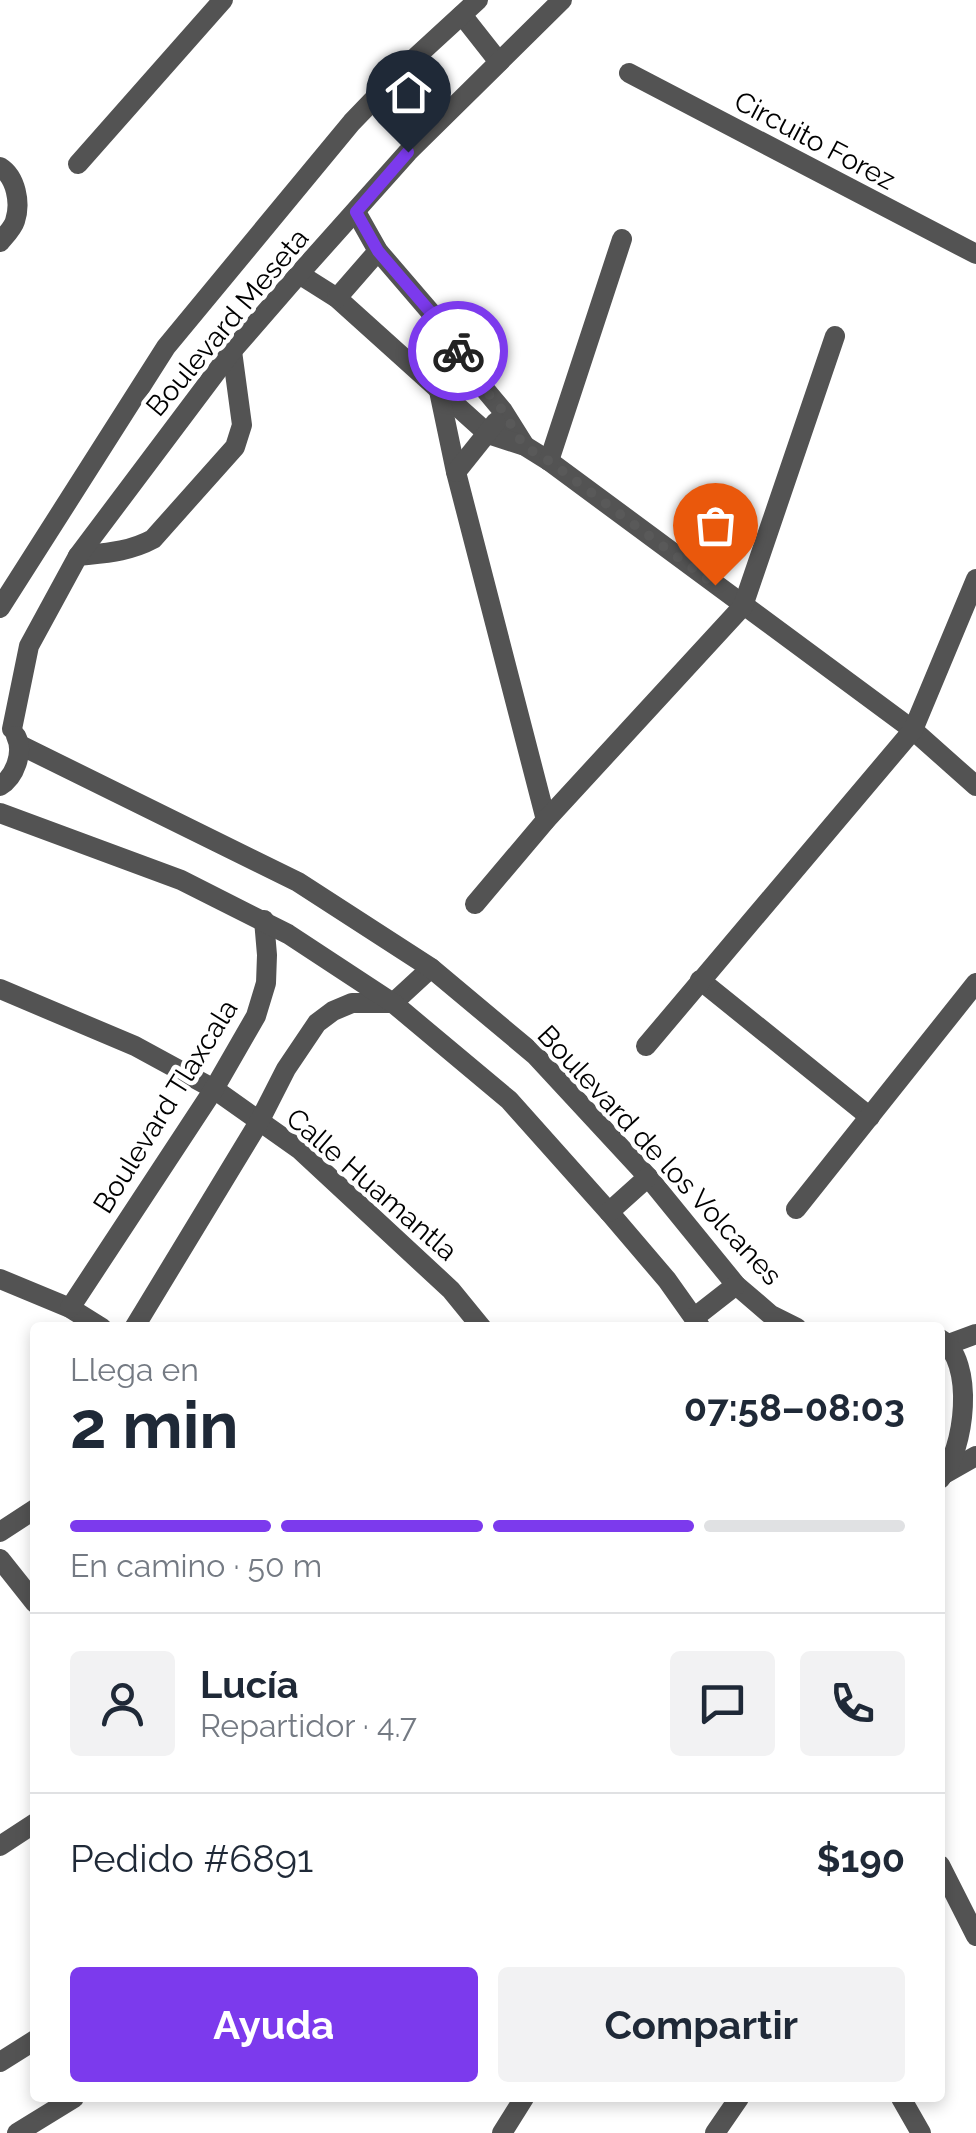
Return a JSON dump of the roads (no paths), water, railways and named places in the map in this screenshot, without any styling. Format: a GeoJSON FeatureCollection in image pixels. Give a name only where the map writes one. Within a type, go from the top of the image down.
{"type":"FeatureCollection","features":[{"type":"Feature","properties":{"kind":"street"},"geometry":{"type":"LineString","coordinates":[[78,164],[223,0]]}},
{"type":"Feature","properties":{"kind":"street","name":"Boulevard Meseta"},"geometry":{"type":"LineString","coordinates":[[0,786],[9,781],[18,760],[11,731],[28,646],[78,556],[232,351],[299,274],[408,152],[562,0]]}},
{"type":"Feature","properties":{"kind":"street"},"geometry":{"type":"LineString","coordinates":[[470,8],[499,62]]}},
{"type":"Feature","properties":{"kind":"street","name":"Boulevard Meseta"},"geometry":{"type":"LineString","coordinates":[[0,608],[166,347],[352,122],[470,8]]}},
{"type":"Feature","properties":{"kind":"street","name":"Circuito Forez"},"geometry":{"type":"LineString","coordinates":[[630,74],[976,254]]}},
{"type":"Feature","properties":{"kind":"street"},"geometry":{"type":"LineString","coordinates":[[0,167],[7,171],[17,194],[15,222],[0,242]]}},
{"type":"Feature","properties":{"kind":"street"},"geometry":{"type":"LineString","coordinates":[[356,212],[378,251],[445,329],[524,446]]}},
{"type":"Feature","properties":{"kind":"street"},"geometry":{"type":"LineString","coordinates":[[549,461],[622,239]]}},
{"type":"Feature","properties":{"kind":"street"},"geometry":{"type":"LineString","coordinates":[[337,298],[378,251]]}},
{"type":"Feature","properties":{"kind":"street"},"geometry":{"type":"LineString","coordinates":[[299,274],[369,324],[488,434],[524,446],[549,461],[913,730],[976,786]]}},
{"type":"Feature","properties":{"kind":"street"},"geometry":{"type":"LineString","coordinates":[[475,904],[546,820],[743,606],[835,336]]}},
{"type":"Feature","properties":{"kind":"street"},"geometry":{"type":"LineString","coordinates":[[78,556],[122,552],[153,539],[235,447],[242,426],[232,351]]}},
{"type":"Feature","properties":{"kind":"street"},"geometry":{"type":"LineString","coordinates":[[438,391],[546,820]]}},
{"type":"Feature","properties":{"kind":"street"},"geometry":{"type":"LineString","coordinates":[[456,472],[503,411]]}},
{"type":"Feature","properties":{"kind":"street"},"geometry":{"type":"LineString","coordinates":[[646,1046],[913,730],[976,579]]}},
{"type":"Feature","properties":{"kind":"street","name":"Boulevard de los Volcanes"},"geometry":{"type":"LineString","coordinates":[[11,731],[298,882],[431,968],[535,1055],[648,1177],[736,1284],[771,1315],[786,1322]]}},
{"type":"Feature","properties":{"kind":"street"},"geometry":{"type":"LineString","coordinates":[[0,813],[181,880],[264,920],[350,973],[393,1003],[509,1100],[610,1212],[698,1322],[736,1284]]}},
{"type":"Feature","properties":{"kind":"street","name":"Boulevard Tlaxcala"},"geometry":{"type":"LineString","coordinates":[[70,1308],[214,1089],[256,1016],[266,983],[264,920]]}},
{"type":"Feature","properties":{"kind":"street"},"geometry":{"type":"LineString","coordinates":[[138,1322],[317,1022],[352,1003],[393,1003],[431,968]]}},
{"type":"Feature","properties":{"kind":"street"},"geometry":{"type":"LineString","coordinates":[[700,980],[870,1118]]}},
{"type":"Feature","properties":{"kind":"street"},"geometry":{"type":"LineString","coordinates":[[796,1209],[976,982]]}},
{"type":"Feature","properties":{"kind":"street","name":"Calle Huamantla"},"geometry":{"type":"LineString","coordinates":[[0,989],[136,1046],[214,1089],[298,1149],[451,1290],[477,1322]]}},
{"type":"Feature","properties":{"kind":"street"},"geometry":{"type":"LineString","coordinates":[[610,1212],[648,1177]]}},
{"type":"Feature","properties":{"kind":"street"},"geometry":{"type":"LineString","coordinates":[[0,1279],[70,1308],[92,1322]]}},
{"type":"Feature","properties":{"kind":"street"},"geometry":{"type":"LineString","coordinates":[[945,1471],[959,1436],[964,1406],[962,1370],[945,1342],[976,1334]]}},
{"type":"Feature","properties":{"kind":"street"},"geometry":{"type":"LineString","coordinates":[[945,1475],[976,1456]]}},
{"type":"Feature","properties":{"kind":"street"},"geometry":{"type":"LineString","coordinates":[[0,1532],[30,1512]]}},
{"type":"Feature","properties":{"kind":"street"},"geometry":{"type":"LineString","coordinates":[[0,1559],[30,1597]]}},
{"type":"Feature","properties":{"kind":"street"},"geometry":{"type":"LineString","coordinates":[[0,1846],[30,1827]]}},
{"type":"Feature","properties":{"kind":"street"},"geometry":{"type":"LineString","coordinates":[[945,1875],[976,1936]]}},
{"type":"Feature","properties":{"kind":"street"},"geometry":{"type":"LineString","coordinates":[[0,2062],[30,2043]]}},
{"type":"Feature","properties":{"kind":"street"},"geometry":{"type":"LineString","coordinates":[[17,2133],[67,2102]]}},
{"type":"Feature","properties":{"kind":"street"},"geometry":{"type":"LineString","coordinates":[[502,2133],[521,2102]]}},
{"type":"Feature","properties":{"kind":"street"},"geometry":{"type":"LineString","coordinates":[[715,2133],[734,2102]]}},
{"type":"Feature","properties":{"kind":"street"},"geometry":{"type":"LineString","coordinates":[[903,2102],[921,2133]]}}]}
